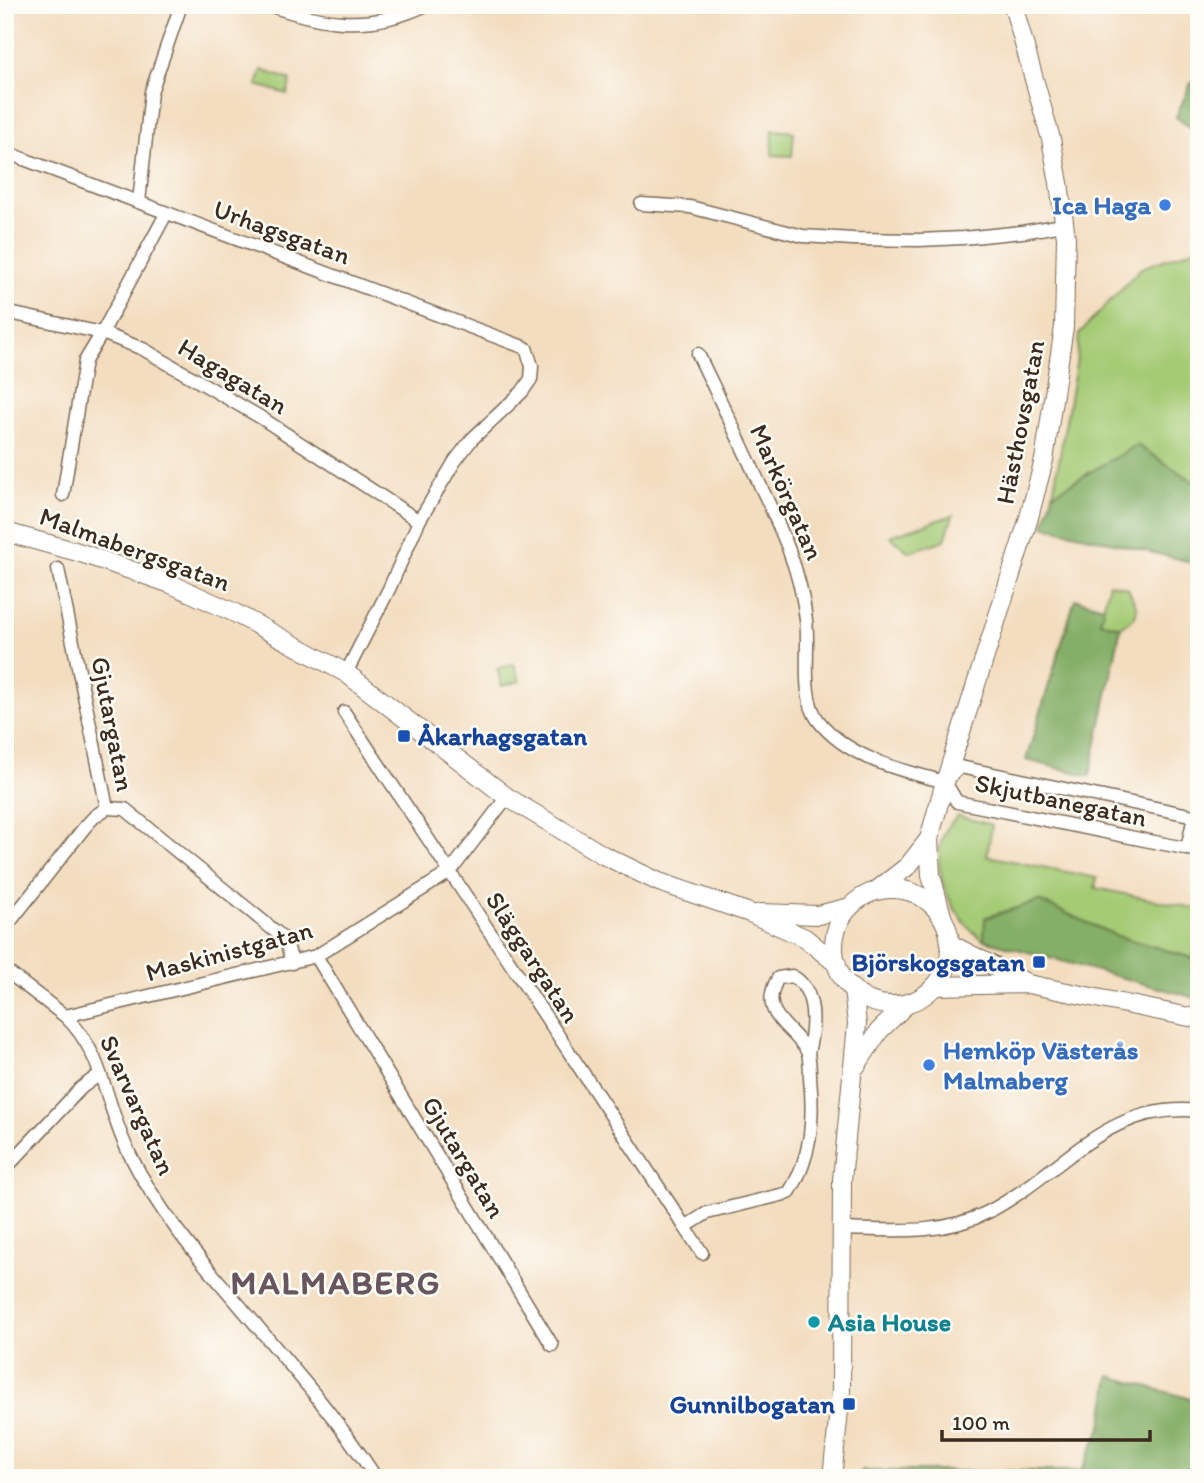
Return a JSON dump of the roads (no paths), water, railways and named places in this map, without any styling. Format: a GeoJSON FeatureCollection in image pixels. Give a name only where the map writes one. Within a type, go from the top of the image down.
{"type":"FeatureCollection","features":[{"type":"Feature","properties":{"kind":"main road","name":"Hästhovsgatan"},"geometry":{"type":"LineString","coordinates":[[942,916],[931,875],[929,839],[1012,575],[1044,460],[1064,327],[1066,238],[1051,139],[1013,5]]}},
{"type":"Feature","properties":{"kind":"main road","name":"Malmabergsgatan"},"geometry":{"type":"LineString","coordinates":[[5,532],[78,552],[205,598],[346,673],[507,797],[614,860],[659,882],[750,913],[805,938],[837,964]]}},
{"type":"Feature","properties":{"kind":"main road","name":"Hästhovsgatan"},"geometry":{"type":"LineString","coordinates":[[875,891],[908,866],[929,839]]}},
{"type":"Feature","properties":{"kind":"main road"},"geometry":{"type":"LineString","coordinates":[[890,888],[919,895],[932,904],[948,929],[949,959],[944,974],[923,996],[909,1002],[895,1005],[865,998],[843,978],[837,964],[834,949],[841,919],[862,897],[875,891],[890,888]]}},
{"type":"Feature","properties":{"kind":"main road","name":"Malmabergsgatan"},"geometry":{"type":"LineString","coordinates":[[750,913],[818,915],[850,907]]}},
{"type":"Feature","properties":{"kind":"main road"},"geometry":{"type":"LineString","coordinates":[[950,944],[1028,984]]}},
{"type":"Feature","properties":{"kind":"main road"},"geometry":{"type":"LineString","coordinates":[[935,986],[1028,984],[1199,1018]]}},
{"type":"Feature","properties":{"kind":"main road"},"geometry":{"type":"LineString","coordinates":[[832,1478],[841,1391],[841,1229],[845,1133],[857,1024],[853,989]]}},
{"type":"Feature","properties":{"kind":"main road"},"geometry":{"type":"LineString","coordinates":[[854,1069],[879,1031],[909,1002]]}},
{"type":"Feature","properties":{"kind":"street"},"geometry":{"type":"LineString","coordinates":[[139,202],[151,92],[181,5]]}},
{"type":"Feature","properties":{"kind":"street"},"geometry":{"type":"LineString","coordinates":[[269,5],[316,20],[356,23],[411,12],[426,5]]}},
{"type":"Feature","properties":{"kind":"street","name":"Urhagsgatan"},"geometry":{"type":"LineString","coordinates":[[5,152],[526,348],[532,366],[531,379],[522,392],[472,439],[455,461],[419,521]]}},
{"type":"Feature","properties":{"kind":"street"},"geometry":{"type":"LineString","coordinates":[[641,204],[690,207],[803,236],[853,239],[963,238],[1063,225]]}},
{"type":"Feature","properties":{"kind":"street"},"geometry":{"type":"LineString","coordinates":[[63,495],[85,361],[166,214]]}},
{"type":"Feature","properties":{"kind":"street","name":"Hagagatan"},"geometry":{"type":"LineString","coordinates":[[5,312],[102,333],[143,349],[260,417],[419,521]]}},
{"type":"Feature","properties":{"kind":"street","name":"Markörgatan"},"geometry":{"type":"LineString","coordinates":[[698,354],[790,550],[802,585],[807,624],[807,682],[816,716],[832,737],[858,753],[910,773],[945,782]]}},
{"type":"Feature","properties":{"kind":"street"},"geometry":{"type":"LineString","coordinates":[[346,673],[389,589],[419,521]]}},
{"type":"Feature","properties":{"kind":"street","name":"Gjutargatan"},"geometry":{"type":"LineString","coordinates":[[58,569],[107,808],[125,809],[286,940],[292,963]]}},
{"type":"Feature","properties":{"kind":"street","name":"Släggargatan"},"geometry":{"type":"LineString","coordinates":[[344,712],[702,1253]]}},
{"type":"Feature","properties":{"kind":"street","name":"Skjutbanegatan"},"geometry":{"type":"LineString","coordinates":[[960,767],[1196,816],[1193,850],[957,802],[945,782],[960,767]]}},
{"type":"Feature","properties":{"kind":"street","name":"Maskinistgatan"},"geometry":{"type":"LineString","coordinates":[[65,1016],[316,956],[450,872],[507,797]]}},
{"type":"Feature","properties":{"kind":"street"},"geometry":{"type":"LineString","coordinates":[[5,928],[95,816],[107,808]]}},
{"type":"Feature","properties":{"kind":"street","name":"Gjutargatan"},"geometry":{"type":"LineString","coordinates":[[316,956],[552,1345]]}},
{"type":"Feature","properties":{"kind":"street"},"geometry":{"type":"LineString","coordinates":[[5,970],[65,1016]]}},
{"type":"Feature","properties":{"kind":"street"},"geometry":{"type":"LineString","coordinates":[[685,1227],[707,1213],[789,1193],[798,1179],[812,1133],[813,1108],[808,1053],[813,1034],[810,996],[802,981],[792,975],[778,978],[770,1001],[775,1013],[808,1053]]}},
{"type":"Feature","properties":{"kind":"street","name":"Svarvargatan"},"geometry":{"type":"LineString","coordinates":[[65,1016],[78,1028],[95,1056],[128,1152],[175,1230],[306,1385],[376,1478]]}},
{"type":"Feature","properties":{"kind":"street"},"geometry":{"type":"LineString","coordinates":[[5,1169],[80,1088],[100,1074]]}},
{"type":"Feature","properties":{"kind":"street"},"geometry":{"type":"LineString","coordinates":[[841,1229],[937,1229],[962,1222],[1005,1201],[1098,1135],[1123,1121],[1162,1111],[1199,1111]]}},
{"type":"Feature","properties":{"kind":"place","name":"Ica Haga"},"geometry":{"type":"Point","coordinates":[1165,205]}},
{"type":"Feature","properties":{"kind":"place","name":"Åkarhagsgatan"},"geometry":{"type":"Point","coordinates":[404,736]}},
{"type":"Feature","properties":{"kind":"place","name":"Björskogsgatan"},"geometry":{"type":"Point","coordinates":[1039,962]}},
{"type":"Feature","properties":{"kind":"place","name":"Hemköp Västerås Malmaberg"},"geometry":{"type":"Point","coordinates":[929,1065]}},
{"type":"Feature","properties":{"kind":"place","name":"Asia House"},"geometry":{"type":"Point","coordinates":[814,1322]}},
{"type":"Feature","properties":{"kind":"place","name":"Gunnilbogatan"},"geometry":{"type":"Point","coordinates":[849,1404]}},
{"type":"Feature","properties":{"kind":"district","name":"MALMABERG"},"geometry":{"type":"Point","coordinates":[336,1282]}}]}
